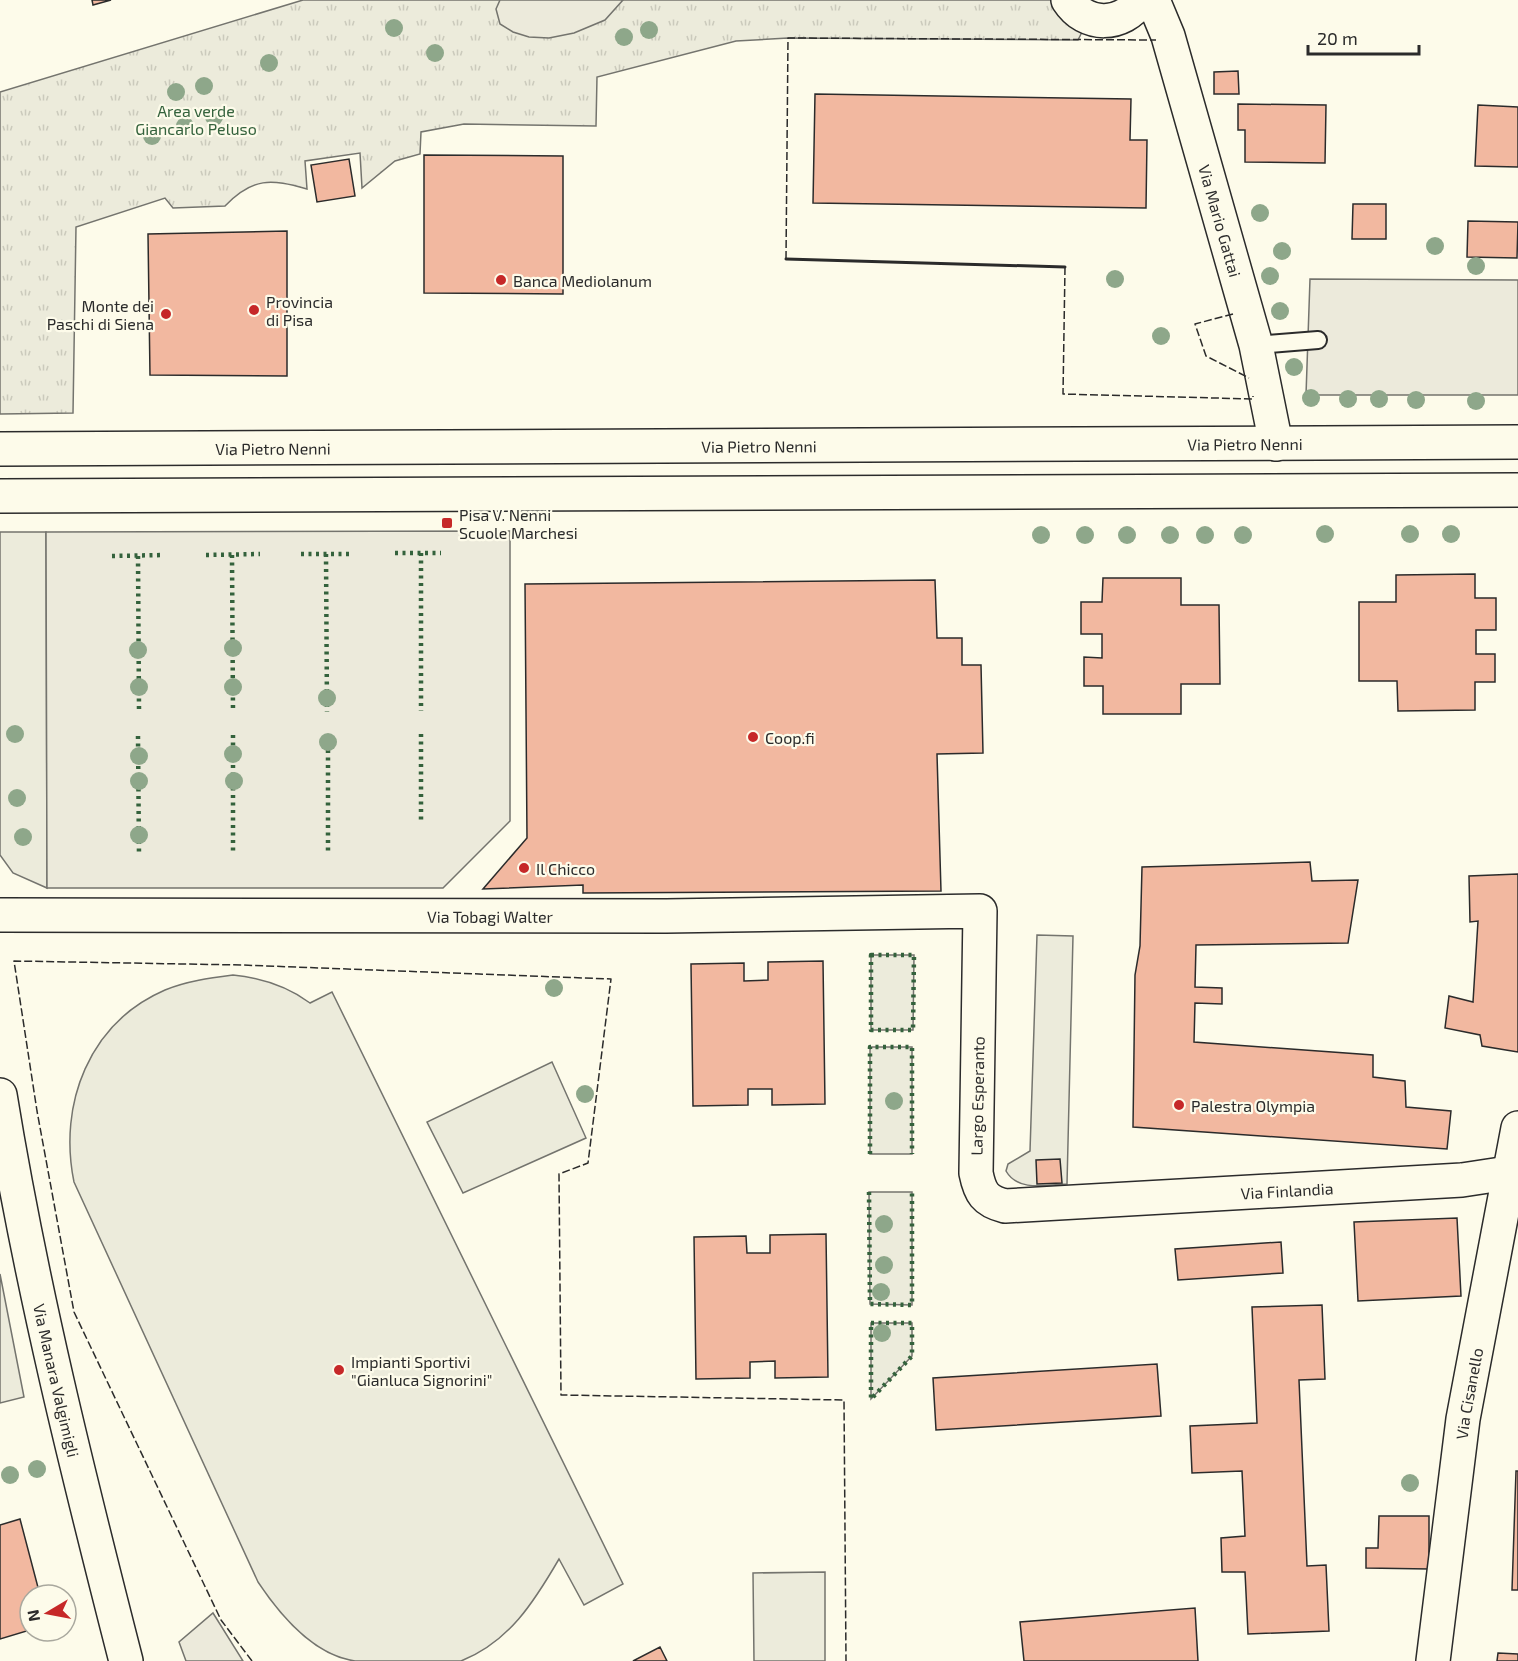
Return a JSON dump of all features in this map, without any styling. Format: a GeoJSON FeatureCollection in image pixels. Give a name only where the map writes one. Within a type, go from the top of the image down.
{"type":"FeatureCollection","features":[{"type":"Feature","properties":{"kind":"street"},"geometry":{"type":"LineString","coordinates":[[1068,0],[1082,15],[1105,21],[1126,16],[1141,0]]}},
{"type":"Feature","properties":{"kind":"street","name":"Via Mario Gattai"},"geometry":{"type":"LineString","coordinates":[[1153,0],[1168,36],[1256,345],[1276,444]]}},
{"type":"Feature","properties":{"kind":"street","name":"Via Pietro Nenni"},"geometry":{"type":"LineString","coordinates":[[0,449],[1518,442]]}},
{"type":"Feature","properties":{"kind":"street"},"geometry":{"type":"LineString","coordinates":[[0,496],[1518,490]]}},
{"type":"Feature","properties":{"kind":"street","name":"Via Tobagi Walter"},"geometry":{"type":"LineString","coordinates":[[0,915],[666,916],[980,911]]}},
{"type":"Feature","properties":{"kind":"street","name":"Largo Esperanto"},"geometry":{"type":"LineString","coordinates":[[980,911],[976,1173],[979,1187],[984,1198],[1005,1206],[1065,1203]]}},
{"type":"Feature","properties":{"kind":"street","name":"Via Manara Valgimigli"},"geometry":{"type":"LineString","coordinates":[[0,1095],[18,1197],[84,1500],[126,1661]]}},
{"type":"Feature","properties":{"kind":"street","name":"Via Cisanello"},"geometry":{"type":"LineString","coordinates":[[1433,1661],[1463,1419],[1513,1173],[1518,1128]]}},
{"type":"Feature","properties":{"kind":"street","name":"Via Finlandia"},"geometry":{"type":"LineString","coordinates":[[1065,1203],[1462,1179],[1513,1173]]}},
{"type":"Feature","properties":{"kind":"lane"},"geometry":{"type":"LineString","coordinates":[[1256,345],[1318,340]]}},
{"type":"Feature","properties":{"kind":"green space","name":"Area verde Giancarlo Peluso"},"geometry":{"type":"Polygon","coordinates":[[[303,0],[1056,0],[1084,28],[1078,40],[788,38],[736,41],[597,77],[596,126],[464,124],[421,132],[420,154],[395,161],[362,188],[360,153],[305,161],[307,189],[283,183],[263,183],[245,190],[225,206],[173,208],[165,198],[76,227],[73,413],[0,414],[0,92],[303,0]]]}},
{"type":"Feature","properties":{"kind":"green space"},"geometry":{"type":"Polygon","coordinates":[[[0,532],[46,532],[47,888],[13,873],[0,855],[0,532]]]}},
{"type":"Feature","properties":{"kind":"green space"},"geometry":{"type":"Polygon","coordinates":[[[1037,935],[1073,936],[1067,1184],[1042,1186],[1025,1185],[1011,1178],[1006,1171],[1008,1164],[1030,1151],[1037,935]]]}},
{"type":"Feature","properties":{"kind":"green space"},"geometry":{"type":"Polygon","coordinates":[[[871,955],[914,955],[913,1030],[871,1030],[871,955]]]}},
{"type":"Feature","properties":{"kind":"green space","name":"Impianti Sportivi \"Gianluca Signorini\""},"geometry":{"type":"Polygon","coordinates":[[[233,975],[274,984],[310,1003],[332,992],[623,1584],[584,1605],[559,1559],[519,1619],[507,1632],[478,1653],[461,1661],[355,1661],[325,1651],[299,1632],[258,1582],[74,1182],[70,1153],[71,1124],[76,1096],[85,1069],[99,1045],[116,1023],[139,1005],[165,990],[190,982],[233,975]]]}},
{"type":"Feature","properties":{"kind":"green space"},"geometry":{"type":"Polygon","coordinates":[[[870,1047],[912,1047],[912,1154],[870,1154],[870,1047]]]}},
{"type":"Feature","properties":{"kind":"green space"},"geometry":{"type":"Polygon","coordinates":[[[552,1062],[586,1138],[463,1193],[427,1122],[552,1062]]]}},
{"type":"Feature","properties":{"kind":"green space"},"geometry":{"type":"Polygon","coordinates":[[[869,1192],[912,1192],[912,1305],[870,1304],[869,1192]]]}},
{"type":"Feature","properties":{"kind":"green space"},"geometry":{"type":"Polygon","coordinates":[[[0,1274],[24,1397],[0,1403],[0,1274]]]}},
{"type":"Feature","properties":{"kind":"green space"},"geometry":{"type":"Polygon","coordinates":[[[871,1323],[912,1323],[912,1356],[871,1399],[871,1323]]]}},
{"type":"Feature","properties":{"kind":"green space"},"geometry":{"type":"Polygon","coordinates":[[[825,1572],[825,1661],[754,1661],[753,1573],[825,1572]]]}},
{"type":"Feature","properties":{"kind":"shaded area"},"geometry":{"type":"Polygon","coordinates":[[[500,0],[623,0],[605,20],[574,33],[549,38],[529,37],[513,32],[500,24],[496,9],[500,0]]]}},
{"type":"Feature","properties":{"kind":"shaded area"},"geometry":{"type":"Polygon","coordinates":[[[1310,279],[1518,280],[1518,395],[1306,395],[1310,279]]]}},
{"type":"Feature","properties":{"kind":"shaded area"},"geometry":{"type":"Polygon","coordinates":[[[510,531],[510,821],[443,888],[47,888],[46,532],[510,531]]]}},
{"type":"Feature","properties":{"kind":"shaded area"},"geometry":{"type":"Polygon","coordinates":[[[213,1613],[243,1661],[186,1661],[179,1642],[213,1613]]]}},
{"type":"Feature","properties":{"kind":"building"},"geometry":{"type":"Polygon","coordinates":[[[92,0],[111,0],[93,5],[92,0]]]}},
{"type":"Feature","properties":{"kind":"building"},"geometry":{"type":"Polygon","coordinates":[[[1238,71],[1239,94],[1214,94],[1214,72],[1238,71]]]}},
{"type":"Feature","properties":{"kind":"building"},"geometry":{"type":"Polygon","coordinates":[[[815,94],[1131,99],[1130,140],[1147,140],[1146,208],[813,203],[815,94]]]}},
{"type":"Feature","properties":{"kind":"building"},"geometry":{"type":"Polygon","coordinates":[[[1238,104],[1326,105],[1325,163],[1245,162],[1245,130],[1238,130],[1238,104]]]}},
{"type":"Feature","properties":{"kind":"building"},"geometry":{"type":"Polygon","coordinates":[[[1478,105],[1518,107],[1518,167],[1475,166],[1478,105]]]}},
{"type":"Feature","properties":{"kind":"building"},"geometry":{"type":"Polygon","coordinates":[[[424,155],[563,156],[563,294],[424,293],[424,155]]]}},
{"type":"Feature","properties":{"kind":"building"},"geometry":{"type":"Polygon","coordinates":[[[349,159],[355,196],[317,202],[311,165],[349,159]]]}},
{"type":"Feature","properties":{"kind":"building"},"geometry":{"type":"Polygon","coordinates":[[[1353,204],[1386,204],[1386,239],[1352,239],[1353,204]]]}},
{"type":"Feature","properties":{"kind":"building"},"geometry":{"type":"Polygon","coordinates":[[[1468,221],[1518,222],[1517,258],[1467,257],[1468,221]]]}},
{"type":"Feature","properties":{"kind":"building"},"geometry":{"type":"Polygon","coordinates":[[[287,231],[287,376],[150,375],[148,234],[287,231]]]}},
{"type":"Feature","properties":{"kind":"building"},"geometry":{"type":"Polygon","coordinates":[[[1475,574],[1475,598],[1496,598],[1496,630],[1476,630],[1476,654],[1495,654],[1495,682],[1475,682],[1475,710],[1398,711],[1397,681],[1359,681],[1359,602],[1396,602],[1396,575],[1475,574]]]}},
{"type":"Feature","properties":{"kind":"building"},"geometry":{"type":"Polygon","coordinates":[[[1103,578],[1181,578],[1181,605],[1219,605],[1220,684],[1181,684],[1181,714],[1103,714],[1103,686],[1084,686],[1084,657],[1102,658],[1102,634],[1081,634],[1081,602],[1102,602],[1103,578]]]}},
{"type":"Feature","properties":{"kind":"building","name":"Coop.fi"},"geometry":{"type":"Polygon","coordinates":[[[935,580],[937,638],[962,638],[962,665],[981,665],[983,753],[937,754],[941,891],[583,893],[583,885],[483,889],[527,838],[525,584],[935,580]]]}},
{"type":"Feature","properties":{"kind":"building"},"geometry":{"type":"Polygon","coordinates":[[[1310,862],[1312,881],[1358,880],[1348,943],[1196,945],[1195,987],[1222,988],[1222,1004],[1195,1003],[1194,1042],[1373,1055],[1373,1077],[1405,1081],[1406,1107],[1451,1111],[1447,1149],[1133,1127],[1135,975],[1140,946],[1142,867],[1310,862]]]}},
{"type":"Feature","properties":{"kind":"building"},"geometry":{"type":"Polygon","coordinates":[[[1518,874],[1518,1052],[1482,1046],[1480,1035],[1445,1028],[1449,996],[1473,1002],[1478,921],[1470,922],[1469,876],[1518,874]]]}},
{"type":"Feature","properties":{"kind":"building"},"geometry":{"type":"Polygon","coordinates":[[[823,961],[825,1104],[772,1105],[772,1089],[748,1089],[748,1105],[693,1106],[691,964],[744,963],[744,981],[768,980],[768,962],[823,961]]]}},
{"type":"Feature","properties":{"kind":"building"},"geometry":{"type":"Polygon","coordinates":[[[1060,1159],[1062,1183],[1037,1184],[1036,1160],[1060,1159]]]}},
{"type":"Feature","properties":{"kind":"building"},"geometry":{"type":"Polygon","coordinates":[[[1457,1218],[1461,1296],[1358,1301],[1354,1222],[1457,1218]]]}},
{"type":"Feature","properties":{"kind":"building"},"geometry":{"type":"Polygon","coordinates":[[[826,1234],[828,1377],[775,1378],[775,1361],[750,1362],[750,1378],[696,1379],[694,1237],[746,1236],[747,1253],[770,1253],[770,1235],[826,1234]]]}},
{"type":"Feature","properties":{"kind":"building"},"geometry":{"type":"Polygon","coordinates":[[[1281,1242],[1283,1273],[1178,1280],[1175,1249],[1281,1242]]]}},
{"type":"Feature","properties":{"kind":"building"},"geometry":{"type":"Polygon","coordinates":[[[1322,1305],[1325,1379],[1299,1380],[1307,1566],[1326,1565],[1329,1631],[1248,1634],[1245,1572],[1222,1572],[1221,1538],[1245,1536],[1242,1471],[1192,1473],[1190,1426],[1257,1423],[1252,1307],[1322,1305]]]}},
{"type":"Feature","properties":{"kind":"building"},"geometry":{"type":"Polygon","coordinates":[[[1157,1364],[1161,1416],[936,1430],[933,1378],[1157,1364]]]}},
{"type":"Feature","properties":{"kind":"building"},"geometry":{"type":"Polygon","coordinates":[[[1516,1471],[1518,1471],[1518,1590],[1512,1590],[1516,1471]]]}},
{"type":"Feature","properties":{"kind":"building"},"geometry":{"type":"Polygon","coordinates":[[[1379,1516],[1429,1516],[1429,1569],[1366,1568],[1366,1548],[1378,1548],[1379,1516]]]}},
{"type":"Feature","properties":{"kind":"building"},"geometry":{"type":"Polygon","coordinates":[[[20,1519],[37,1583],[18,1583],[18,1634],[0,1639],[0,1525],[20,1519]]]}},
{"type":"Feature","properties":{"kind":"building"},"geometry":{"type":"Polygon","coordinates":[[[1195,1608],[1198,1661],[1024,1661],[1020,1622],[1195,1608]]]}},
{"type":"Feature","properties":{"kind":"building"},"geometry":{"type":"Polygon","coordinates":[[[660,1647],[667,1661],[633,1661],[660,1647]]]}},
{"type":"Feature","properties":{"kind":"building"},"geometry":{"type":"Polygon","coordinates":[[[1498,1653],[1518,1654],[1518,1661],[1497,1661],[1498,1653]]]}},
{"type":"Feature","properties":{"kind":"hedge"},"geometry":{"type":"LineString","coordinates":[[395,553],[441,553]]}},
{"type":"Feature","properties":{"kind":"hedge"},"geometry":{"type":"LineString","coordinates":[[421,553],[421,711]]}},
{"type":"Feature","properties":{"kind":"hedge"},"geometry":{"type":"LineString","coordinates":[[206,555],[260,554]]}},
{"type":"Feature","properties":{"kind":"hedge"},"geometry":{"type":"LineString","coordinates":[[301,554],[349,554]]}},
{"type":"Feature","properties":{"kind":"hedge"},"geometry":{"type":"LineString","coordinates":[[326,554],[327,712]]}},
{"type":"Feature","properties":{"kind":"hedge"},"geometry":{"type":"LineString","coordinates":[[112,556],[164,555]]}},
{"type":"Feature","properties":{"kind":"hedge"},"geometry":{"type":"LineString","coordinates":[[232,555],[233,712]]}},
{"type":"Feature","properties":{"kind":"hedge"},"geometry":{"type":"LineString","coordinates":[[138,556],[139,709]]}},
{"type":"Feature","properties":{"kind":"hedge"},"geometry":{"type":"LineString","coordinates":[[421,734],[421,824]]}},
{"type":"Feature","properties":{"kind":"hedge"},"geometry":{"type":"LineString","coordinates":[[233,735],[233,854]]}},
{"type":"Feature","properties":{"kind":"hedge"},"geometry":{"type":"LineString","coordinates":[[328,735],[328,854]]}},
{"type":"Feature","properties":{"kind":"hedge"},"geometry":{"type":"LineString","coordinates":[[138,736],[139,856]]}},
{"type":"Feature","properties":{"kind":"hedge"},"geometry":{"type":"LineString","coordinates":[[871,955],[914,955],[913,1030],[871,1030],[871,955]]}},
{"type":"Feature","properties":{"kind":"hedge"},"geometry":{"type":"LineString","coordinates":[[870,1154],[870,1047],[912,1047],[912,1154]]}},
{"type":"Feature","properties":{"kind":"hedge"},"geometry":{"type":"LineString","coordinates":[[869,1192],[870,1304],[912,1305],[912,1192]]}},
{"type":"Feature","properties":{"kind":"hedge"},"geometry":{"type":"LineString","coordinates":[[871,1323],[912,1323],[912,1356],[871,1399],[871,1323]]}},
{"type":"Feature","properties":{"kind":"fence"},"geometry":{"type":"LineString","coordinates":[[786,259],[788,38],[1156,40]]}},
{"type":"Feature","properties":{"kind":"fence"},"geometry":{"type":"LineString","coordinates":[[1065,267],[1063,394],[1253,399],[1253,396]]}},
{"type":"Feature","properties":{"kind":"fence"},"geometry":{"type":"LineString","coordinates":[[1233,314],[1195,324],[1206,356],[1249,378]]}},
{"type":"Feature","properties":{"kind":"fence"},"geometry":{"type":"LineString","coordinates":[[252,1661],[221,1620],[74,1312],[37,1111],[14,961],[242,965],[611,979],[588,1163],[559,1174],[561,1395],[844,1400],[846,1661]]}},
{"type":"Feature","properties":{"kind":"wall"},"geometry":{"type":"LineString","coordinates":[[786,259],[1065,267]]}},
{"type":"Feature","properties":{"kind":"place","name":"Banca Mediolanum"},"geometry":{"type":"Point","coordinates":[501,280]}},
{"type":"Feature","properties":{"kind":"place","name":"Provincia di Pisa"},"geometry":{"type":"Point","coordinates":[254,310]}},
{"type":"Feature","properties":{"kind":"place","name":"Monte dei Paschi di Siena"},"geometry":{"type":"Point","coordinates":[166,314]}},
{"type":"Feature","properties":{"kind":"place","name":"Pisa V. Nenni Scuole Marchesi"},"geometry":{"type":"Point","coordinates":[447,523]}},
{"type":"Feature","properties":{"kind":"place","name":"Coop.fi"},"geometry":{"type":"Point","coordinates":[753,737]}},
{"type":"Feature","properties":{"kind":"place","name":"Il Chicco"},"geometry":{"type":"Point","coordinates":[524,868]}},
{"type":"Feature","properties":{"kind":"place","name":"Palestra Olympia"},"geometry":{"type":"Point","coordinates":[1179,1105]}},
{"type":"Feature","properties":{"kind":"place","name":"Impianti Sportivi \"Gianluca Signorini\""},"geometry":{"type":"Point","coordinates":[339,1370]}}]}
